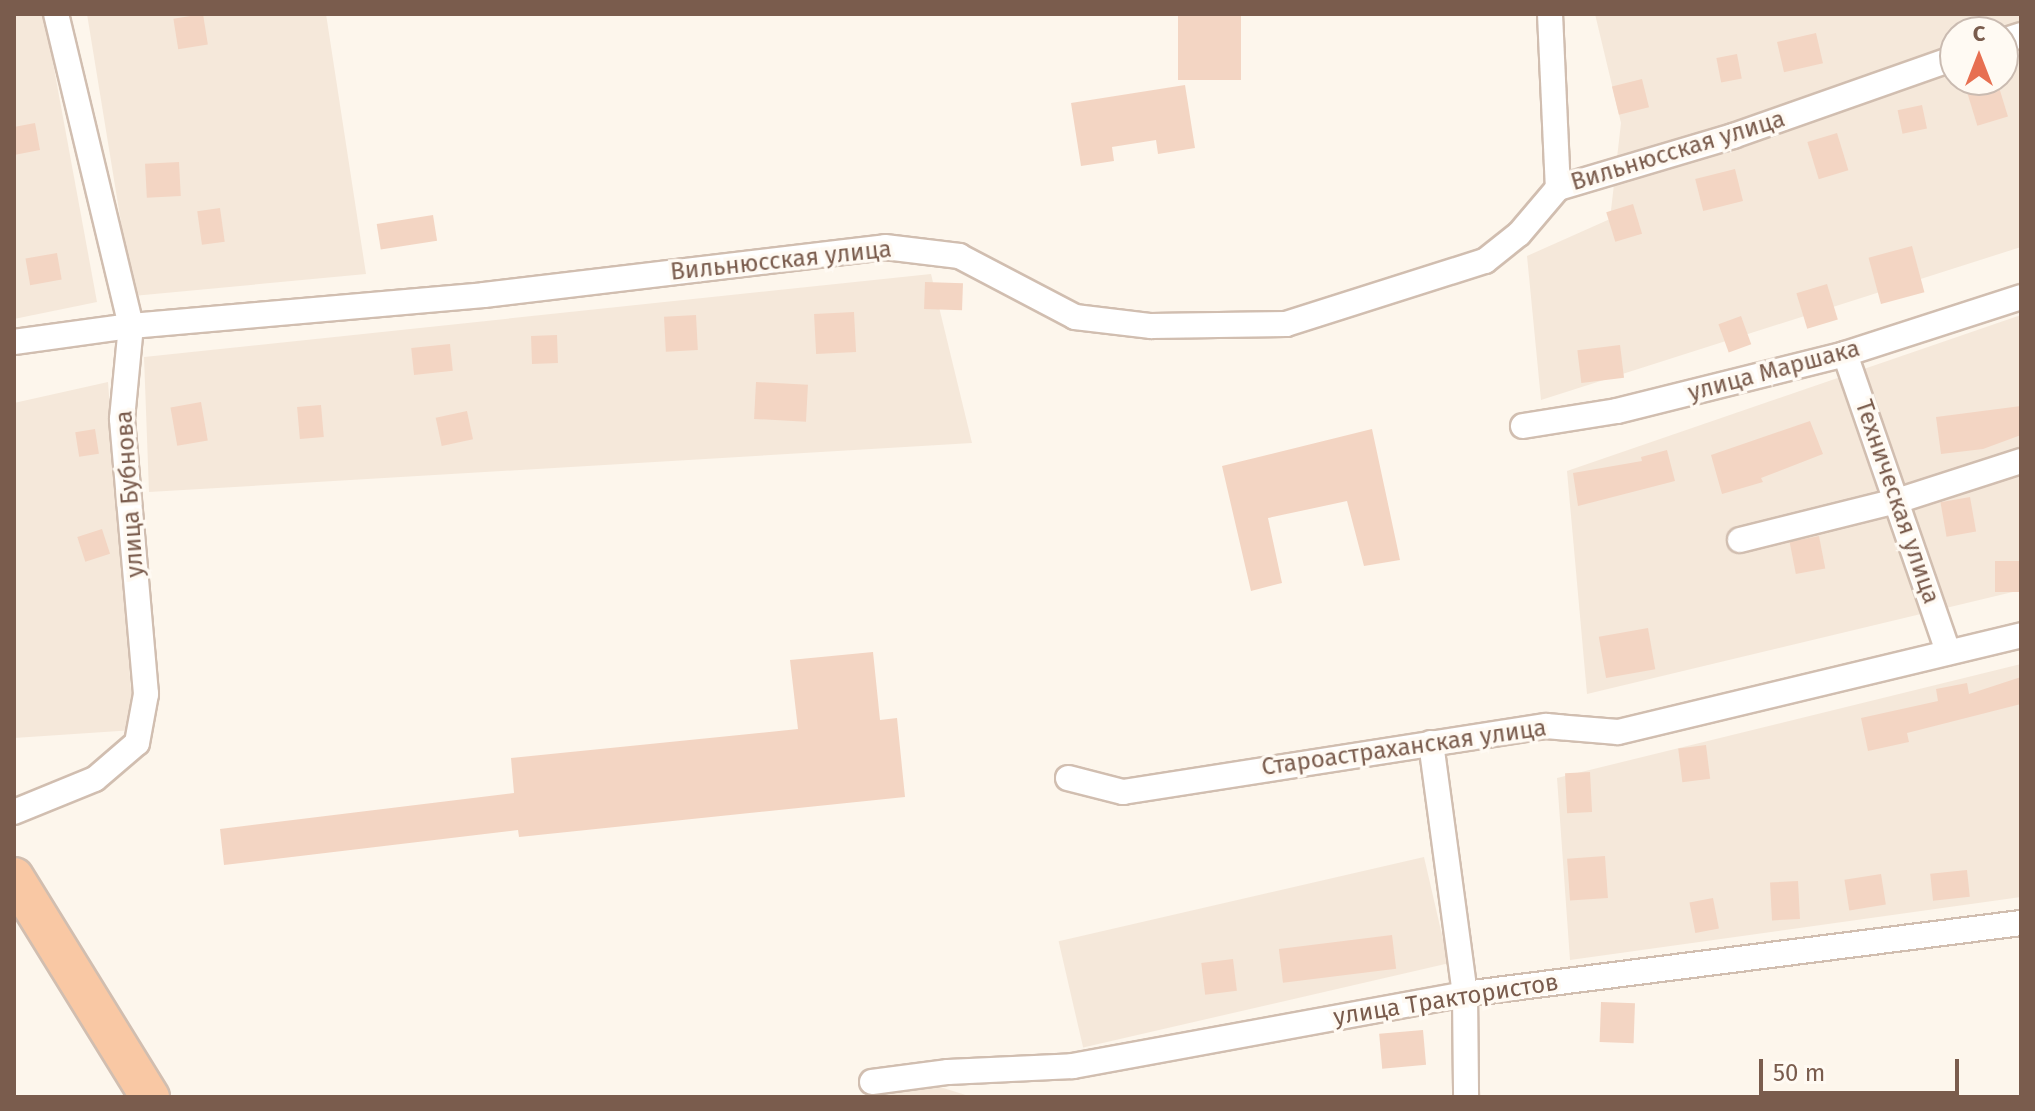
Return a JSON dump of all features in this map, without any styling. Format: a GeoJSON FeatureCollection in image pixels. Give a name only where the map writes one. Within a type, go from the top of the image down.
{"type":"FeatureCollection","features":[{"type":"Feature","properties":{"kind":"highway"},"geometry":{"type":"LineString","coordinates":[[14,877],[150,1097]]}},
{"type":"Feature","properties":{"kind":"street","name":"улица Бубнова"},"geometry":{"type":"LineString","coordinates":[[14,812],[95,779],[137,743],[146,694],[122,419],[131,326],[56,14]]}},
{"type":"Feature","properties":{"kind":"street"},"geometry":{"type":"LineString","coordinates":[[1550,14],[1558,188]]}},
{"type":"Feature","properties":{"kind":"street","name":"Вильнюсская улица"},"geometry":{"type":"LineString","coordinates":[[14,342],[131,326],[484,295],[885,247],[959,256],[1075,317],[1151,326],[1286,324],[1485,261],[1519,234],[1558,188],[1733,136],[1939,64]]}},
{"type":"Feature","properties":{"kind":"street","name":"улица Маршака"},"geometry":{"type":"LineString","coordinates":[[1523,426],[1617,411],[1845,354],[2021,297]]}},
{"type":"Feature","properties":{"kind":"street","name":"Техническая улица"},"geometry":{"type":"LineString","coordinates":[[1845,354],[1948,651]]}},
{"type":"Feature","properties":{"kind":"street"},"geometry":{"type":"LineString","coordinates":[[1740,540],[1897,501],[2021,461]]}},
{"type":"Feature","properties":{"kind":"street","name":"Староастраханская улица"},"geometry":{"type":"LineString","coordinates":[[1068,778],[1123,792],[1546,726],[1618,732],[2021,635]]}},
{"type":"Feature","properties":{"kind":"street"},"geometry":{"type":"LineString","coordinates":[[1431,743],[1465,994],[1466,1097]]}},
{"type":"Feature","properties":{"kind":"street","name":"улица Трактористов"},"geometry":{"type":"LineString","coordinates":[[872,1082],[948,1072],[1073,1066],[1465,994],[2021,923]]}},
{"type":"Feature","properties":{"kind":"shaded area"},"geometry":{"type":"Polygon","coordinates":[[[14,14],[44,14],[97,302],[14,319],[14,14]]]}},
{"type":"Feature","properties":{"kind":"shaded area"},"geometry":{"type":"Polygon","coordinates":[[[87,14],[326,14],[366,274],[133,296],[87,14]]]}},
{"type":"Feature","properties":{"kind":"shaded area"},"geometry":{"type":"Polygon","coordinates":[[[1595,14],[2021,14],[2021,247],[1541,400],[1527,256],[1610,219],[1621,123],[1595,14]]]}},
{"type":"Feature","properties":{"kind":"shaded area"},"geometry":{"type":"Polygon","coordinates":[[[931,274],[972,443],[149,492],[144,357],[931,274]]]}},
{"type":"Feature","properties":{"kind":"shaded area"},"geometry":{"type":"Polygon","coordinates":[[[2021,315],[2021,590],[1587,694],[1567,471],[2021,315]]]}},
{"type":"Feature","properties":{"kind":"shaded area"},"geometry":{"type":"Polygon","coordinates":[[[108,382],[134,730],[14,738],[14,403],[108,382]]]}},
{"type":"Feature","properties":{"kind":"shaded area"},"geometry":{"type":"Polygon","coordinates":[[[2021,664],[2021,897],[1570,960],[1557,778],[2021,664]]]}},
{"type":"Feature","properties":{"kind":"shaded area"},"geometry":{"type":"Polygon","coordinates":[[[1424,857],[1449,963],[1083,1048],[1059,941],[1424,857]]]}},
{"type":"Feature","properties":{"kind":"shaded area"},"geometry":{"type":"Polygon","coordinates":[[[902,1075],[972,1097],[867,1097],[902,1075]]]}},
{"type":"Feature","properties":{"kind":"building"},"geometry":{"type":"Polygon","coordinates":[[[203,14],[208,45],[178,49],[173,19],[203,14]]]}},
{"type":"Feature","properties":{"kind":"building"},"geometry":{"type":"Polygon","coordinates":[[[1178,14],[1241,14],[1241,80],[1178,80],[1178,14]]]}},
{"type":"Feature","properties":{"kind":"building"},"geometry":{"type":"Polygon","coordinates":[[[1816,33],[1823,63],[1784,72],[1777,42],[1816,33]]]}},
{"type":"Feature","properties":{"kind":"building"},"geometry":{"type":"Polygon","coordinates":[[[1737,54],[1742,79],[1721,83],[1716,58],[1737,54]]]}},
{"type":"Feature","properties":{"kind":"building"},"geometry":{"type":"Polygon","coordinates":[[[1642,79],[1649,107],[1619,115],[1612,86],[1642,79]]]}},
{"type":"Feature","properties":{"kind":"building"},"geometry":{"type":"Polygon","coordinates":[[[1185,85],[1195,148],[1158,154],[1156,140],[1112,147],[1114,161],[1081,166],[1071,103],[1185,85]]]}},
{"type":"Feature","properties":{"kind":"building"},"geometry":{"type":"Polygon","coordinates":[[[1968,96],[2002,96],[2008,117],[1977,126],[1968,96]]]}},
{"type":"Feature","properties":{"kind":"building"},"geometry":{"type":"Polygon","coordinates":[[[1922,105],[1927,128],[1903,134],[1898,110],[1922,105]]]}},
{"type":"Feature","properties":{"kind":"building"},"geometry":{"type":"Polygon","coordinates":[[[35,123],[40,150],[14,155],[14,127],[35,123]]]}},
{"type":"Feature","properties":{"kind":"building"},"geometry":{"type":"Polygon","coordinates":[[[1837,133],[1848,170],[1819,179],[1807,142],[1837,133]]]}},
{"type":"Feature","properties":{"kind":"building"},"geometry":{"type":"Polygon","coordinates":[[[179,162],[181,196],[147,198],[145,164],[179,162]]]}},
{"type":"Feature","properties":{"kind":"building"},"geometry":{"type":"Polygon","coordinates":[[[1735,169],[1743,201],[1703,211],[1695,179],[1735,169]]]}},
{"type":"Feature","properties":{"kind":"building"},"geometry":{"type":"Polygon","coordinates":[[[1633,204],[1642,234],[1615,242],[1606,212],[1633,204]]]}},
{"type":"Feature","properties":{"kind":"building"},"geometry":{"type":"Polygon","coordinates":[[[220,208],[225,242],[202,245],[197,211],[220,208]]]}},
{"type":"Feature","properties":{"kind":"building"},"geometry":{"type":"Polygon","coordinates":[[[433,215],[437,241],[381,250],[377,224],[433,215]]]}},
{"type":"Feature","properties":{"kind":"building"},"geometry":{"type":"Polygon","coordinates":[[[1912,246],[1924,292],[1881,304],[1869,258],[1912,246]]]}},
{"type":"Feature","properties":{"kind":"building"},"geometry":{"type":"Polygon","coordinates":[[[57,253],[62,280],[30,285],[25,259],[57,253]]]}},
{"type":"Feature","properties":{"kind":"building"},"geometry":{"type":"Polygon","coordinates":[[[925,282],[963,283],[962,310],[924,309],[925,282]]]}},
{"type":"Feature","properties":{"kind":"building"},"geometry":{"type":"Polygon","coordinates":[[[1827,284],[1838,319],[1807,329],[1796,293],[1827,284]]]}},
{"type":"Feature","properties":{"kind":"building"},"geometry":{"type":"Polygon","coordinates":[[[854,312],[856,352],[816,354],[814,314],[854,312]]]}},
{"type":"Feature","properties":{"kind":"building"},"geometry":{"type":"Polygon","coordinates":[[[696,315],[698,350],[666,352],[664,317],[696,315]]]}},
{"type":"Feature","properties":{"kind":"building"},"geometry":{"type":"Polygon","coordinates":[[[1741,316],[1751,344],[1729,352],[1718,324],[1741,316]]]}},
{"type":"Feature","properties":{"kind":"building"},"geometry":{"type":"Polygon","coordinates":[[[557,335],[558,363],[532,364],[531,336],[557,335]]]}},
{"type":"Feature","properties":{"kind":"building"},"geometry":{"type":"Polygon","coordinates":[[[450,344],[453,371],[414,375],[411,348],[450,344]]]}},
{"type":"Feature","properties":{"kind":"building"},"geometry":{"type":"Polygon","coordinates":[[[1620,345],[1624,378],[1581,383],[1577,350],[1620,345]]]}},
{"type":"Feature","properties":{"kind":"building"},"geometry":{"type":"Polygon","coordinates":[[[756,382],[808,385],[806,422],[754,419],[756,382]]]}},
{"type":"Feature","properties":{"kind":"building"},"geometry":{"type":"Polygon","coordinates":[[[201,402],[208,440],[177,446],[170,407],[201,402]]]}},
{"type":"Feature","properties":{"kind":"building"},"geometry":{"type":"Polygon","coordinates":[[[321,405],[324,437],[300,439],[297,407],[321,405]]]}},
{"type":"Feature","properties":{"kind":"building"},"geometry":{"type":"Polygon","coordinates":[[[2021,406],[2021,435],[1983,449],[1941,454],[1936,417],[2021,406]]]}},
{"type":"Feature","properties":{"kind":"building"},"geometry":{"type":"Polygon","coordinates":[[[467,411],[473,439],[442,446],[436,418],[467,411]]]}},
{"type":"Feature","properties":{"kind":"building"},"geometry":{"type":"Polygon","coordinates":[[[1810,421],[1823,454],[1761,478],[1763,482],[1722,494],[1711,455],[1810,421]]]}},
{"type":"Feature","properties":{"kind":"building"},"geometry":{"type":"Polygon","coordinates":[[[95,429],[99,454],[79,457],[75,432],[95,429]]]}},
{"type":"Feature","properties":{"kind":"building"},"geometry":{"type":"Polygon","coordinates":[[[1372,429],[1400,560],[1364,566],[1347,501],[1268,518],[1282,583],[1251,591],[1222,466],[1372,429]]]}},
{"type":"Feature","properties":{"kind":"building"},"geometry":{"type":"Polygon","coordinates":[[[1667,450],[1675,481],[1578,506],[1573,473],[1642,461],[1641,457],[1667,450]]]}},
{"type":"Feature","properties":{"kind":"building"},"geometry":{"type":"Polygon","coordinates":[[[1970,497],[1976,531],[1947,537],[1940,502],[1970,497]]]}},
{"type":"Feature","properties":{"kind":"building"},"geometry":{"type":"Polygon","coordinates":[[[102,529],[110,554],[85,562],[77,537],[102,529]]]}},
{"type":"Feature","properties":{"kind":"building"},"geometry":{"type":"Polygon","coordinates":[[[1819,536],[1825,568],[1796,574],[1790,542],[1819,536]]]}},
{"type":"Feature","properties":{"kind":"building"},"geometry":{"type":"Polygon","coordinates":[[[1995,561],[2021,561],[2021,592],[1995,592],[1995,561]]]}},
{"type":"Feature","properties":{"kind":"building"},"geometry":{"type":"Polygon","coordinates":[[[1648,628],[1655,669],[1606,678],[1599,637],[1648,628]]]}},
{"type":"Feature","properties":{"kind":"building"},"geometry":{"type":"Polygon","coordinates":[[[873,652],[880,720],[897,718],[905,797],[519,837],[518,830],[224,865],[220,829],[514,793],[511,758],[798,729],[790,660],[873,652]]]}},
{"type":"Feature","properties":{"kind":"building"},"geometry":{"type":"Polygon","coordinates":[[[2021,677],[2021,704],[1907,733],[1909,742],[1868,751],[1861,718],[1938,701],[1936,689],[1967,683],[1969,694],[2021,677]]]}},
{"type":"Feature","properties":{"kind":"building"},"geometry":{"type":"Polygon","coordinates":[[[1706,745],[1710,779],[1682,782],[1678,748],[1706,745]]]}},
{"type":"Feature","properties":{"kind":"building"},"geometry":{"type":"Polygon","coordinates":[[[1590,772],[1592,812],[1567,813],[1565,773],[1590,772]]]}},
{"type":"Feature","properties":{"kind":"building"},"geometry":{"type":"Polygon","coordinates":[[[1605,856],[1608,898],[1570,901],[1567,859],[1605,856]]]}},
{"type":"Feature","properties":{"kind":"building"},"geometry":{"type":"Polygon","coordinates":[[[1967,870],[1970,897],[1933,901],[1930,874],[1967,870]]]}},
{"type":"Feature","properties":{"kind":"building"},"geometry":{"type":"Polygon","coordinates":[[[1881,874],[1886,905],[1849,910],[1844,880],[1881,874]]]}},
{"type":"Feature","properties":{"kind":"building"},"geometry":{"type":"Polygon","coordinates":[[[1798,881],[1800,919],[1772,920],[1770,882],[1798,881]]]}},
{"type":"Feature","properties":{"kind":"building"},"geometry":{"type":"Polygon","coordinates":[[[1713,898],[1719,928],[1695,933],[1689,903],[1713,898]]]}},
{"type":"Feature","properties":{"kind":"building"},"geometry":{"type":"Polygon","coordinates":[[[1392,935],[1396,969],[1283,983],[1279,949],[1392,935]]]}},
{"type":"Feature","properties":{"kind":"building"},"geometry":{"type":"Polygon","coordinates":[[[1233,959],[1237,991],[1205,995],[1201,963],[1233,959]]]}},
{"type":"Feature","properties":{"kind":"building"},"geometry":{"type":"Polygon","coordinates":[[[1601,1002],[1635,1003],[1634,1043],[1600,1042],[1601,1002]]]}},
{"type":"Feature","properties":{"kind":"building"},"geometry":{"type":"Polygon","coordinates":[[[1423,1030],[1426,1065],[1382,1069],[1379,1034],[1423,1030]]]}}]}
